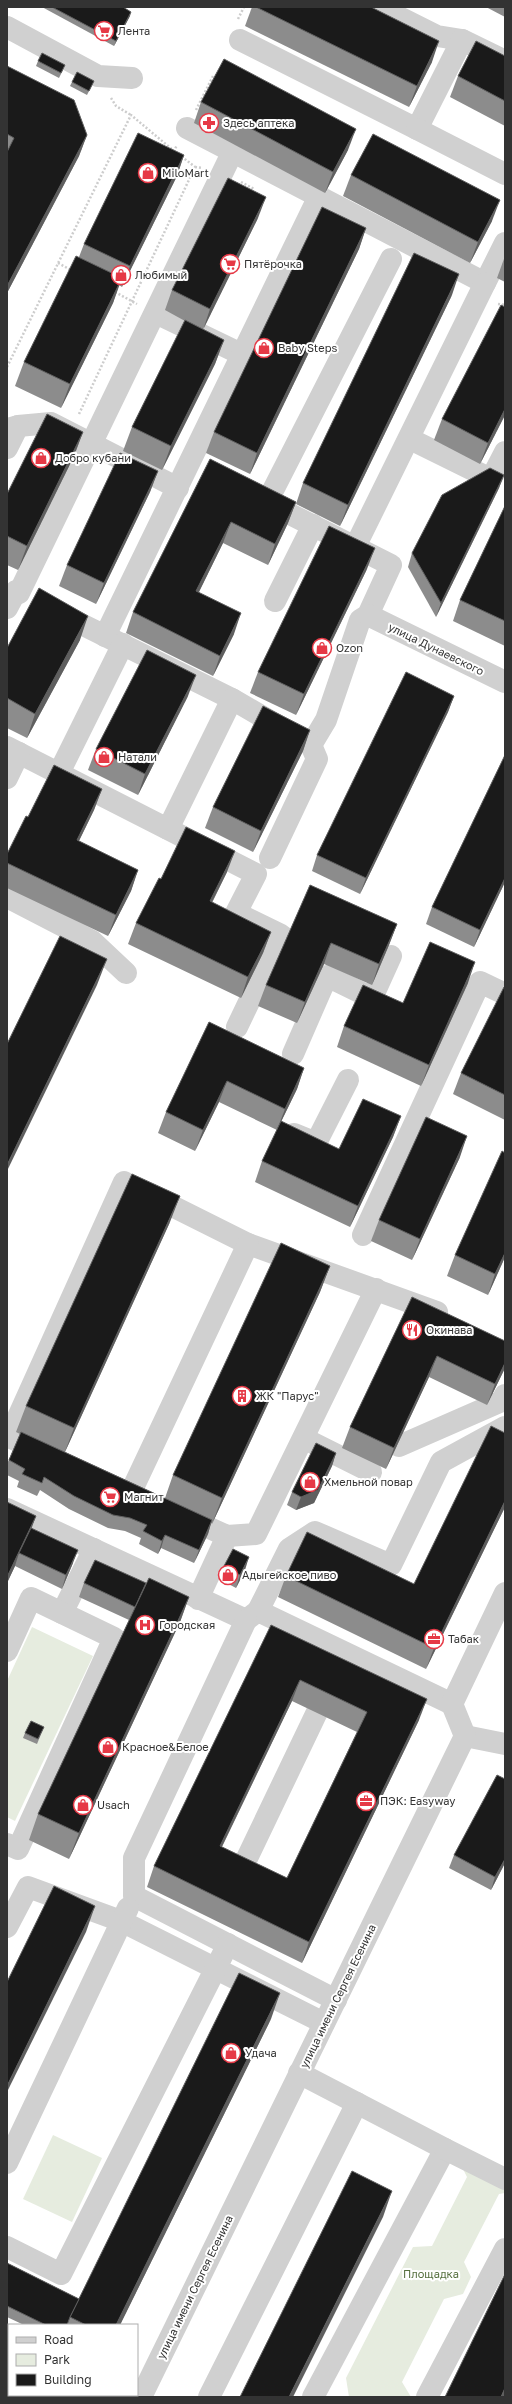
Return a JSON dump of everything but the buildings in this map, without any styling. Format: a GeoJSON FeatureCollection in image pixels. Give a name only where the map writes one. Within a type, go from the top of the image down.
{"type":"FeatureCollection","features":[{"type":"Feature","properties":{"kind":"street"},"geometry":{"type":"LineString","coordinates":[[383,8],[437,36],[462,40],[505,61]]}},
{"type":"Feature","properties":{"kind":"street"},"geometry":{"type":"LineString","coordinates":[[7,27],[98,76],[132,78]]}},
{"type":"Feature","properties":{"kind":"street"},"geometry":{"type":"LineString","coordinates":[[240,40],[505,174]]}},
{"type":"Feature","properties":{"kind":"street"},"geometry":{"type":"LineString","coordinates":[[417,129],[462,40]]}},
{"type":"Feature","properties":{"kind":"street"},"geometry":{"type":"LineString","coordinates":[[187,128],[486,283]]}},
{"type":"Feature","properties":{"kind":"street"},"geometry":{"type":"LineString","coordinates":[[233,152],[92,444],[12,595],[114,640],[232,699],[311,744],[317,759],[270,858]]}},
{"type":"Feature","properties":{"kind":"street"},"geometry":{"type":"LineString","coordinates":[[59,773],[178,488],[241,354],[319,196]]}},
{"type":"Feature","properties":{"kind":"street"},"geometry":{"type":"LineString","coordinates":[[355,547],[410,439],[505,243]]}},
{"type":"Feature","properties":{"kind":"street"},"geometry":{"type":"LineString","coordinates":[[267,502],[391,259]]}},
{"type":"Feature","properties":{"kind":"street"},"geometry":{"type":"LineString","coordinates":[[156,313],[241,354]]}},
{"type":"Feature","properties":{"kind":"street"},"geometry":{"type":"LineString","coordinates":[[7,448],[12,427],[51,423],[178,488]]}},
{"type":"Feature","properties":{"kind":"street"},"geometry":{"type":"LineString","coordinates":[[410,439],[491,479],[505,452]]}},
{"type":"Feature","properties":{"kind":"street"},"geometry":{"type":"LineString","coordinates":[[190,463],[211,474]]}},
{"type":"Feature","properties":{"kind":"street"},"geometry":{"type":"LineString","coordinates":[[246,492],[391,565],[368,616],[360,620],[326,720],[311,744]]}},
{"type":"Feature","properties":{"kind":"street"},"geometry":{"type":"LineString","coordinates":[[275,601],[313,525]]}},
{"type":"Feature","properties":{"kind":"street","name":"улица Дунаевского"},"geometry":{"type":"LineString","coordinates":[[368,616],[505,682]]}},
{"type":"Feature","properties":{"kind":"street"},"geometry":{"type":"LineString","coordinates":[[168,829],[232,699]]}},
{"type":"Feature","properties":{"kind":"street"},"geometry":{"type":"LineString","coordinates":[[7,778],[13,750],[256,874],[236,913],[281,935],[237,1027]]}},
{"type":"Feature","properties":{"kind":"street"},"geometry":{"type":"LineString","coordinates":[[7,897],[92,941],[126,973]]}},
{"type":"Feature","properties":{"kind":"street"},"geometry":{"type":"LineString","coordinates":[[293,1054],[327,976],[372,998],[390,956]]}},
{"type":"Feature","properties":{"kind":"street"},"geometry":{"type":"LineString","coordinates":[[363,1236],[480,982],[505,994]]}},
{"type":"Feature","properties":{"kind":"street"},"geometry":{"type":"LineString","coordinates":[[285,1130],[316,1143],[348,1080]]}},
{"type":"Feature","properties":{"kind":"street"},"geometry":{"type":"LineString","coordinates":[[59,1460],[9,1437],[124,1182],[248,1244],[420,1304],[455,1321]]}},
{"type":"Feature","properties":{"kind":"street"},"geometry":{"type":"LineString","coordinates":[[131,1492],[248,1244]]}},
{"type":"Feature","properties":{"kind":"street"},"geometry":{"type":"LineString","coordinates":[[109,1482],[227,1536],[256,1534],[376,1289]]}},
{"type":"Feature","properties":{"kind":"street"},"geometry":{"type":"LineString","coordinates":[[400,1446],[502,1401],[505,1395]]}},
{"type":"Feature","properties":{"kind":"street"},"geometry":{"type":"LineString","coordinates":[[7,2163],[134,1896],[134,1858],[252,1616],[289,1549],[315,1532],[392,1566],[441,1462],[505,1427]]}},
{"type":"Feature","properties":{"kind":"street"},"geometry":{"type":"LineString","coordinates":[[303,1438],[371,1472]]}},
{"type":"Feature","properties":{"kind":"street"},"geometry":{"type":"LineString","coordinates":[[7,1509],[198,1599],[252,1616],[340,1663],[452,1704]]}},
{"type":"Feature","properties":{"kind":"street"},"geometry":{"type":"LineString","coordinates":[[198,1599],[227,1536]]}},
{"type":"Feature","properties":{"kind":"street"},"geometry":{"type":"LineString","coordinates":[[62,1613],[94,1549]]}},
{"type":"Feature","properties":{"kind":"street"},"geometry":{"type":"LineString","coordinates":[[505,1593],[452,1704],[465,1736],[505,1744]]}},
{"type":"Feature","properties":{"kind":"street"},"geometry":{"type":"LineString","coordinates":[[7,1651],[31,1598],[114,1638],[18,1849],[7,1844]]}},
{"type":"Feature","properties":{"kind":"street"},"geometry":{"type":"LineString","coordinates":[[237,1879],[316,1712]]}},
{"type":"Feature","properties":{"kind":"street","name":"улица имени Сергея Есенина"},"geometry":{"type":"LineString","coordinates":[[141,2397],[465,1736]]}},
{"type":"Feature","properties":{"kind":"street"},"geometry":{"type":"LineString","coordinates":[[7,1927],[28,1887],[121,1921],[324,2023]]}},
{"type":"Feature","properties":{"kind":"street"},"geometry":{"type":"LineString","coordinates":[[134,1896],[218,1934],[336,2000]]}},
{"type":"Feature","properties":{"kind":"street"},"geometry":{"type":"LineString","coordinates":[[7,2247],[61,2274],[216,1968],[218,1934]]}},
{"type":"Feature","properties":{"kind":"street"},"geometry":{"type":"LineString","coordinates":[[300,2073],[505,2179]]}},
{"type":"Feature","properties":{"kind":"street"},"geometry":{"type":"LineString","coordinates":[[210,2397],[357,2103]]}},
{"type":"Feature","properties":{"kind":"street"},"geometry":{"type":"LineString","coordinates":[[313,2397],[445,2149]]}},
{"type":"Feature","properties":{"kind":"street"},"geometry":{"type":"LineString","coordinates":[[427,2397],[505,2249]]}},
{"type":"Feature","properties":{"kind":"path"},"geometry":{"type":"LineString","coordinates":[[240,40],[236,24],[244,7]]}},
{"type":"Feature","properties":{"kind":"path"},"geometry":{"type":"LineString","coordinates":[[174,151],[213,76],[223,73]]}},
{"type":"Feature","properties":{"kind":"path"},"geometry":{"type":"LineString","coordinates":[[7,367],[131,115],[195,167],[70,433]]}},
{"type":"Feature","properties":{"kind":"path"},"geometry":{"type":"LineString","coordinates":[[58,263],[78,274]]}},
{"type":"Feature","properties":{"kind":"path"},"geometry":{"type":"LineString","coordinates":[[112,291],[156,313]]}},
{"type":"Feature","properties":{"kind":"green space"},"geometry":{"type":"Polygon","coordinates":[[[32,1627],[93,1656],[15,1821],[7,1817],[7,1681],[32,1627]]]}},
{"type":"Feature","properties":{"kind":"green space"},"geometry":{"type":"Polygon","coordinates":[[[53,2135],[102,2158],[72,2222],[23,2199],[53,2135]]]}},
{"type":"Feature","properties":{"kind":"green space","name":"Площадка"},"geometry":{"type":"Polygon","coordinates":[[[462,2167],[505,2182],[505,2193],[499,2194],[464,2262],[471,2277],[463,2294],[444,2299],[402,2382],[411,2397],[349,2397],[346,2378],[413,2247],[432,2246],[467,2177],[462,2167]]]}},
{"type":"Feature","properties":{"kind":"place","name":"Лента"},"geometry":{"type":"Point","coordinates":[104,31]}},
{"type":"Feature","properties":{"kind":"place","name":"Здесь аптека"},"geometry":{"type":"Point","coordinates":[209,123]}},
{"type":"Feature","properties":{"kind":"place","name":"MiloMart"},"geometry":{"type":"Point","coordinates":[148,173]}},
{"type":"Feature","properties":{"kind":"place","name":"Пятёрочка"},"geometry":{"type":"Point","coordinates":[230,264]}},
{"type":"Feature","properties":{"kind":"place","name":"Любимый"},"geometry":{"type":"Point","coordinates":[121,275]}},
{"type":"Feature","properties":{"kind":"place","name":"Baby Steps"},"geometry":{"type":"Point","coordinates":[264,348]}},
{"type":"Feature","properties":{"kind":"place","name":"Добро кубани"},"geometry":{"type":"Point","coordinates":[41,458]}},
{"type":"Feature","properties":{"kind":"place","name":"Ozon"},"geometry":{"type":"Point","coordinates":[322,648]}},
{"type":"Feature","properties":{"kind":"place","name":"Натали"},"geometry":{"type":"Point","coordinates":[104,757]}},
{"type":"Feature","properties":{"kind":"place","name":"Окинава"},"geometry":{"type":"Point","coordinates":[412,1330]}},
{"type":"Feature","properties":{"kind":"place","name":"ЖК \"Парус\""},"geometry":{"type":"Point","coordinates":[242,1396]}},
{"type":"Feature","properties":{"kind":"place","name":"Хмельной повар"},"geometry":{"type":"Point","coordinates":[310,1482]}},
{"type":"Feature","properties":{"kind":"place","name":"Магнит"},"geometry":{"type":"Point","coordinates":[110,1497]}},
{"type":"Feature","properties":{"kind":"place","name":"Адыгейское пиво"},"geometry":{"type":"Point","coordinates":[228,1575]}},
{"type":"Feature","properties":{"kind":"place","name":"Городская"},"geometry":{"type":"Point","coordinates":[145,1625]}},
{"type":"Feature","properties":{"kind":"place","name":"Табак"},"geometry":{"type":"Point","coordinates":[434,1639]}},
{"type":"Feature","properties":{"kind":"place","name":"Красное&Белое"},"geometry":{"type":"Point","coordinates":[108,1747]}},
{"type":"Feature","properties":{"kind":"place","name":"ПЭК: Easyway"},"geometry":{"type":"Point","coordinates":[366,1801]}},
{"type":"Feature","properties":{"kind":"place","name":"Usach"},"geometry":{"type":"Point","coordinates":[83,1805]}},
{"type":"Feature","properties":{"kind":"place","name":"Удача"},"geometry":{"type":"Point","coordinates":[231,2053]}}]}
